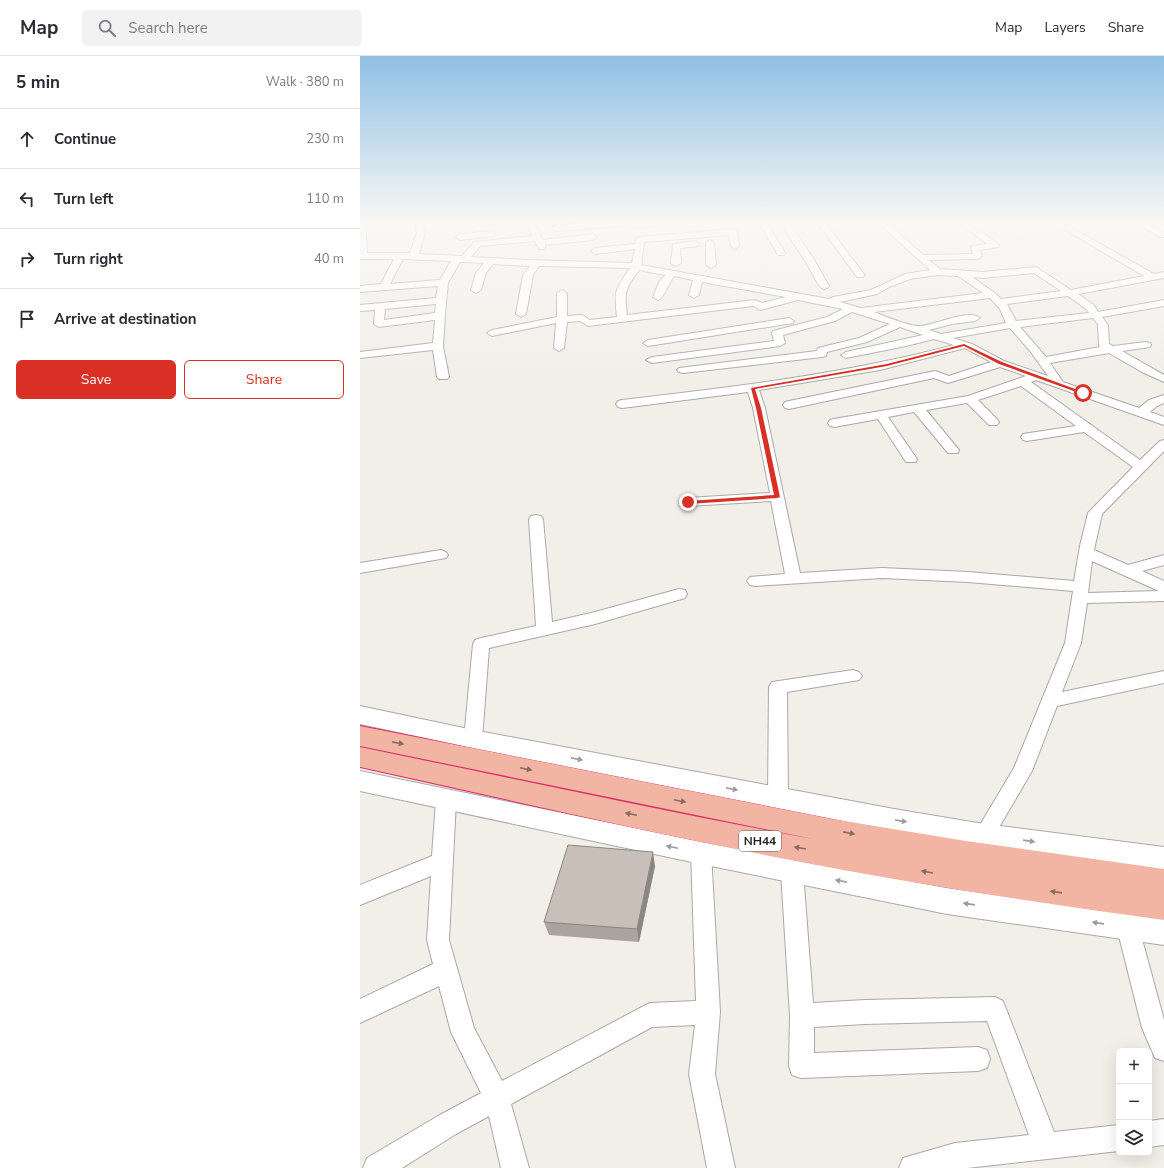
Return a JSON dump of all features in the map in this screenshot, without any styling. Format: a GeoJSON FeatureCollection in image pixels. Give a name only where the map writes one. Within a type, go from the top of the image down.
{"type":"FeatureCollection","features":[{"type":"Feature","properties":{"kind":"highway","name":"NH44"},"geometry":{"type":"LineString","coordinates":[[360,736],[688,803],[901,843],[1029,864],[1164,882]]}},
{"type":"Feature","properties":{"kind":"highway","name":"NH44"},"geometry":{"type":"LineString","coordinates":[[360,757],[763,842],[986,881],[1164,906]]}},
{"type":"Feature","properties":{"kind":"street"},"geometry":{"type":"LineString","coordinates":[[384,287],[391,273]]}},
{"type":"Feature","properties":{"kind":"street"},"geometry":{"type":"LineString","coordinates":[[443,377],[438,346],[441,301],[443,283],[451,273]]}},
{"type":"Feature","properties":{"kind":"street"},"geometry":{"type":"LineString","coordinates":[[476,290],[481,273]]}},
{"type":"Feature","properties":{"kind":"street"},"geometry":{"type":"LineString","coordinates":[[521,314],[529,273]]}},
{"type":"Feature","properties":{"kind":"street"},"geometry":{"type":"LineString","coordinates":[[622,319],[620,298],[622,287],[632,273]]}},
{"type":"Feature","properties":{"kind":"street"},"geometry":{"type":"LineString","coordinates":[[665,273],[824,301],[856,309],[964,345],[1000,363],[1164,421]]}},
{"type":"Feature","properties":{"kind":"street"},"geometry":{"type":"LineString","coordinates":[[817,273],[824,286]]}},
{"type":"Feature","properties":{"kind":"street"},"geometry":{"type":"LineString","coordinates":[[824,301],[874,292],[886,285],[908,276],[931,273]]}},
{"type":"Feature","properties":{"kind":"street"},"geometry":{"type":"LineString","coordinates":[[959,273],[983,275],[1005,273]]}},
{"type":"Feature","properties":{"kind":"street"},"geometry":{"type":"LineString","coordinates":[[959,273],[996,298],[1005,308],[1012,325],[1043,361],[1060,384]]}},
{"type":"Feature","properties":{"kind":"street"},"geometry":{"type":"LineString","coordinates":[[1040,273],[1090,307],[1103,325],[1104,345],[1164,379]]}},
{"type":"Feature","properties":{"kind":"street"},"geometry":{"type":"LineString","coordinates":[[1145,273],[1152,277]]}},
{"type":"Feature","properties":{"kind":"street"},"geometry":{"type":"LineString","coordinates":[[658,297],[664,282],[671,274]]}},
{"type":"Feature","properties":{"kind":"street"},"geometry":{"type":"LineString","coordinates":[[652,360],[780,343],[776,333],[831,319],[856,309],[1069,293],[1164,275]]}},
{"type":"Feature","properties":{"kind":"street"},"geometry":{"type":"LineString","coordinates":[[694,295],[698,279]]}},
{"type":"Feature","properties":{"kind":"street"},"geometry":{"type":"LineString","coordinates":[[360,289],[443,283]]}},
{"type":"Feature","properties":{"kind":"street"},"geometry":{"type":"LineString","coordinates":[[560,348],[561,320],[564,310],[562,293]]}},
{"type":"Feature","properties":{"kind":"street"},"geometry":{"type":"LineString","coordinates":[[492,333],[547,321],[582,318],[588,323],[755,303],[760,307],[799,297]]}},
{"type":"Feature","properties":{"kind":"street"},"geometry":{"type":"LineString","coordinates":[[360,308],[441,301]]}},
{"type":"Feature","properties":{"kind":"street"},"geometry":{"type":"LineString","coordinates":[[846,355],[937,336],[1012,325],[1096,316],[1164,303]]}},
{"type":"Feature","properties":{"kind":"street"},"geometry":{"type":"LineString","coordinates":[[380,306],[379,324],[440,316]]}},
{"type":"Feature","properties":{"kind":"street"},"geometry":{"type":"LineString","coordinates":[[648,343],[767,326],[816,316],[831,319]]}},
{"type":"Feature","properties":{"kind":"street"},"geometry":{"type":"LineString","coordinates":[[918,330],[952,321],[975,318]]}},
{"type":"Feature","properties":{"kind":"street"},"geometry":{"type":"LineString","coordinates":[[683,370],[822,354],[822,350],[863,340],[899,324]]}},
{"type":"Feature","properties":{"kind":"street"},"geometry":{"type":"LineString","coordinates":[[622,404],[752,388],[887,365],[964,345]]}},
{"type":"Feature","properties":{"kind":"street"},"geometry":{"type":"LineString","coordinates":[[1043,361],[1111,349],[1146,345]]}},
{"type":"Feature","properties":{"kind":"street"},"geometry":{"type":"LineString","coordinates":[[360,355],[438,346]]}},
{"type":"Feature","properties":{"kind":"street"},"geometry":{"type":"LineString","coordinates":[[789,405],[936,374],[948,380],[1000,363]]}},
{"type":"Feature","properties":{"kind":"street"},"geometry":{"type":"LineString","coordinates":[[1146,370],[1164,367]]}},
{"type":"Feature","properties":{"kind":"street"},"geometry":{"type":"LineString","coordinates":[[834,424],[970,398],[1023,382],[1035,376]]}},
{"type":"Feature","properties":{"kind":"street"},"geometry":{"type":"LineString","coordinates":[[1023,382],[1141,467]]}},
{"type":"Feature","properties":{"kind":"street"},"geometry":{"type":"LineString","coordinates":[[752,388],[759,408],[794,579]]}},
{"type":"Feature","properties":{"kind":"street"},"geometry":{"type":"LineString","coordinates":[[970,398],[993,422]]}},
{"type":"Feature","properties":{"kind":"street"},"geometry":{"type":"LineString","coordinates":[[1141,413],[1153,403],[1164,399]]}},
{"type":"Feature","properties":{"kind":"street"},"geometry":{"type":"LineString","coordinates":[[917,408],[953,450]]}},
{"type":"Feature","properties":{"kind":"street"},"geometry":{"type":"LineString","coordinates":[[881,415],[911,459]]}},
{"type":"Feature","properties":{"kind":"street"},"geometry":{"type":"LineString","coordinates":[[1026,437],[1085,428]]}},
{"type":"Feature","properties":{"kind":"street"},"geometry":{"type":"LineString","coordinates":[[984,835],[1022,771],[1073,643],[1080,593],[1095,513],[1164,444]]}},
{"type":"Feature","properties":{"kind":"street"},"geometry":{"type":"LineString","coordinates":[[688,502],[777,497]]}},
{"type":"Feature","properties":{"kind":"street"},"geometry":{"type":"LineString","coordinates":[[536,519],[544,630]]}},
{"type":"Feature","properties":{"kind":"street"},"geometry":{"type":"LineString","coordinates":[[1087,553],[1164,588]]}},
{"type":"Feature","properties":{"kind":"street"},"geometry":{"type":"LineString","coordinates":[[360,568],[440,555]]}},
{"type":"Feature","properties":{"kind":"street"},"geometry":{"type":"LineString","coordinates":[[1126,571],[1164,560]]}},
{"type":"Feature","properties":{"kind":"street"},"geometry":{"type":"LineString","coordinates":[[756,581],[882,573],[968,577],[1080,593],[1164,596]]}},
{"type":"Feature","properties":{"kind":"street"},"geometry":{"type":"LineString","coordinates":[[473,739],[481,644],[595,618],[679,594]]}},
{"type":"Feature","properties":{"kind":"street"},"geometry":{"type":"LineString","coordinates":[[778,798],[778,687],[853,676]]}},
{"type":"Feature","properties":{"kind":"street"},"geometry":{"type":"LineString","coordinates":[[1050,701],[1164,677]]}},
{"type":"Feature","properties":{"kind":"street"},"geometry":{"type":"LineString","coordinates":[[360,715],[473,739],[894,820],[984,835],[1164,859]]}},
{"type":"Feature","properties":{"kind":"street"},"geometry":{"type":"LineString","coordinates":[[360,781],[792,872],[947,901],[1164,932]]}},
{"type":"Feature","properties":{"kind":"street"},"geometry":{"type":"LineString","coordinates":[[446,800],[438,940],[463,1032],[497,1098],[515,1168]]}},
{"type":"Feature","properties":{"kind":"street"},"geometry":{"type":"LineString","coordinates":[[701,853],[708,1012],[702,1074],[721,1168]]}},
{"type":"Feature","properties":{"kind":"street"},"geometry":{"type":"LineString","coordinates":[[360,895],[442,862]]}},
{"type":"Feature","properties":{"kind":"street"},"geometry":{"type":"LineString","coordinates":[[792,872],[802,1016],[801,1066],[978,1059]]}},
{"type":"Feature","properties":{"kind":"street"},"geometry":{"type":"LineString","coordinates":[[1128,928],[1154,1028],[1164,1049]]}},
{"type":"Feature","properties":{"kind":"street"},"geometry":{"type":"LineString","coordinates":[[360,1011],[446,970]]}},
{"type":"Feature","properties":{"kind":"street"},"geometry":{"type":"LineString","coordinates":[[802,1016],[865,1012],[995,1009],[1046,1146]]}},
{"type":"Feature","properties":{"kind":"street"},"geometry":{"type":"LineString","coordinates":[[377,1168],[447,1125],[650,1015],[708,1012]]}},
{"type":"Feature","properties":{"kind":"street"},"geometry":{"type":"LineString","coordinates":[[1152,1134],[1164,1132]]}},
{"type":"Feature","properties":{"kind":"street"},"geometry":{"type":"LineString","coordinates":[[913,1168],[955,1156],[1116,1138]]}},
{"type":"Feature","properties":{"kind":"building"},"geometry":{"type":"Polygon","coordinates":[[[568,845],[653,852],[637,929],[544,922],[568,845]]]}},
{"type":"Feature","properties":{"kind":"route"},"geometry":{"type":"LineString","coordinates":[[688,502],[777,497],[759,408],[752,388],[773,386],[887,365],[964,345],[1000,363],[1083,393]]}}]}
